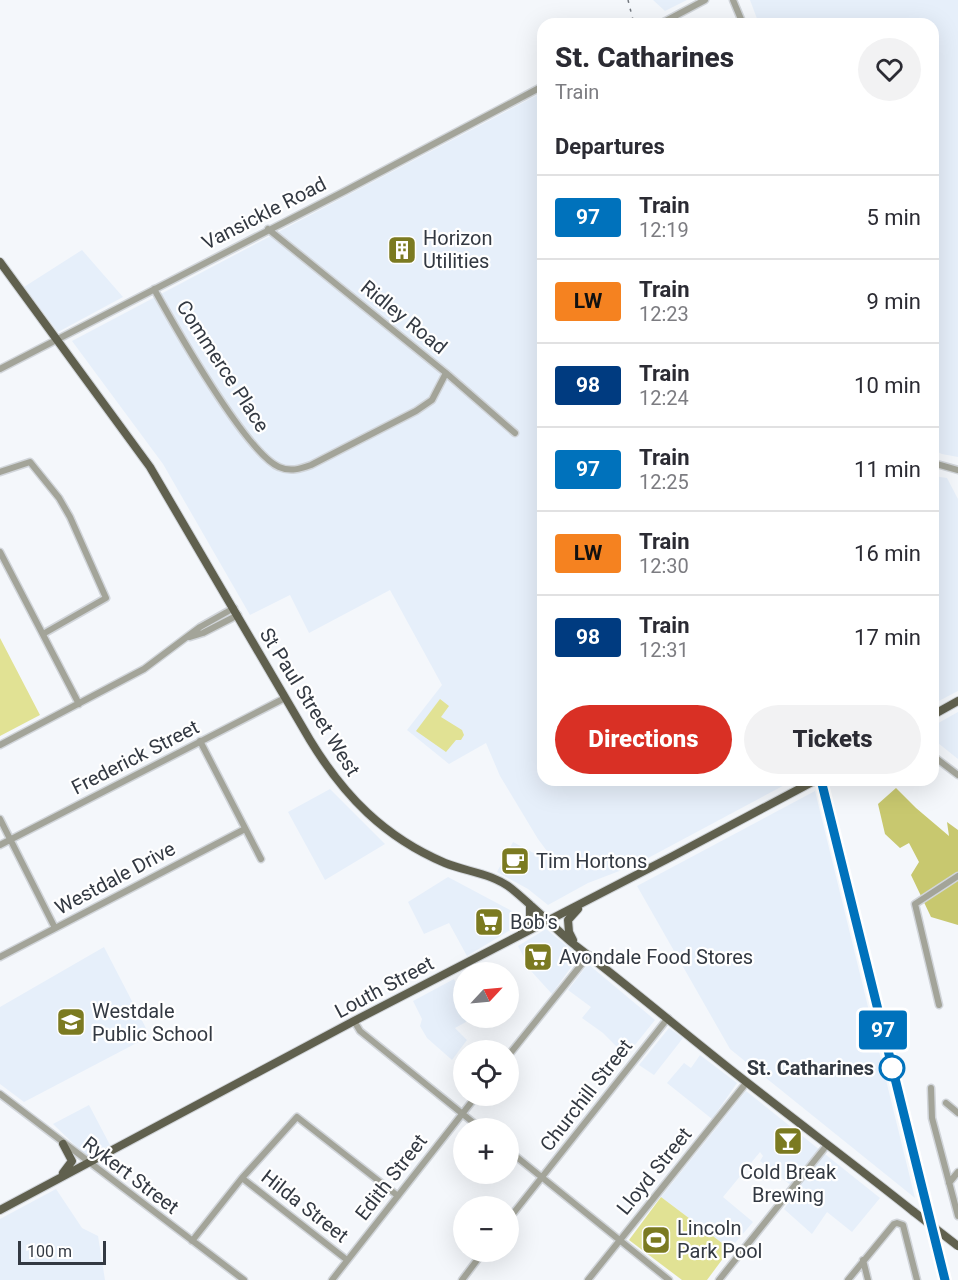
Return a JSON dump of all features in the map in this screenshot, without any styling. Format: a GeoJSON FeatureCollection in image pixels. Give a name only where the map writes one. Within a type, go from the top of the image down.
{"type":"FeatureCollection","features":[{"type":"Feature","properties":{"kind":"main road","name":"St Paul Street West"},"geometry":{"type":"LineString","coordinates":[[0,262],[150,467],[327,768],[349,795],[387,831],[410,847],[447,864],[491,877],[510,888],[576,945],[747,1082],[958,1246]]}},
{"type":"Feature","properties":{"kind":"main road"},"geometry":{"type":"LineString","coordinates":[[939,712],[958,701]]}},
{"type":"Feature","properties":{"kind":"main road","name":"Louth Street"},"geometry":{"type":"LineString","coordinates":[[0,1210],[354,1021],[805,786]]}},
{"type":"Feature","properties":{"kind":"main road"},"geometry":{"type":"LineString","coordinates":[[576,945],[569,932],[568,920],[591,898]]}},
{"type":"Feature","properties":{"kind":"main road"},"geometry":{"type":"LineString","coordinates":[[521,934],[530,917],[530,905]]}},
{"type":"Feature","properties":{"kind":"main road"},"geometry":{"type":"LineString","coordinates":[[51,1184],[71,1164],[70,1154],[63,1144]]}},
{"type":"Feature","properties":{"kind":"street"},"geometry":{"type":"LineString","coordinates":[[671,18],[705,0]]}},
{"type":"Feature","properties":{"kind":"street"},"geometry":{"type":"LineString","coordinates":[[734,0],[741,18]]}},
{"type":"Feature","properties":{"kind":"street","name":"Vansickle Road"},"geometry":{"type":"LineString","coordinates":[[0,369],[537,89]]}},
{"type":"Feature","properties":{"kind":"street","name":"Ridley Road"},"geometry":{"type":"LineString","coordinates":[[268,229],[446,373],[515,433]]}},
{"type":"Feature","properties":{"kind":"street","name":"Commerce Place"},"geometry":{"type":"LineString","coordinates":[[154,289],[179,334],[240,427],[267,459],[279,467],[290,470],[311,465],[416,411],[432,400],[446,373]]}},
{"type":"Feature","properties":{"kind":"street"},"geometry":{"type":"LineString","coordinates":[[0,472],[30,462],[59,498],[106,598],[43,634]]}},
{"type":"Feature","properties":{"kind":"street"},"geometry":{"type":"LineString","coordinates":[[939,465],[958,470]]}},
{"type":"Feature","properties":{"kind":"street"},"geometry":{"type":"LineString","coordinates":[[1,555],[79,704]]}},
{"type":"Feature","properties":{"kind":"street"},"geometry":{"type":"LineString","coordinates":[[0,745],[144,669],[200,627],[236,611]]}},
{"type":"Feature","properties":{"kind":"street","name":"Frederick Street"},"geometry":{"type":"LineString","coordinates":[[0,845],[285,698]]}},
{"type":"Feature","properties":{"kind":"street"},"geometry":{"type":"LineString","coordinates":[[200,741],[261,859]]}},
{"type":"Feature","properties":{"kind":"street"},"geometry":{"type":"LineString","coordinates":[[939,761],[958,776]]}},
{"type":"Feature","properties":{"kind":"street"},"geometry":{"type":"LineString","coordinates":[[0,819],[55,928]]}},
{"type":"Feature","properties":{"kind":"street","name":"Westdale Drive"},"geometry":{"type":"LineString","coordinates":[[0,957],[245,829]]}},
{"type":"Feature","properties":{"kind":"street"},"geometry":{"type":"LineString","coordinates":[[939,1005],[915,904],[958,876]]}},
{"type":"Feature","properties":{"kind":"street"},"geometry":{"type":"LineString","coordinates":[[519,1042],[590,955]]}},
{"type":"Feature","properties":{"kind":"street","name":"Churchill Street"},"geometry":{"type":"LineString","coordinates":[[519,1206],[668,1018]]}},
{"type":"Feature","properties":{"kind":"street"},"geometry":{"type":"LineString","coordinates":[[354,1021],[360,1031],[467,1118]]}},
{"type":"Feature","properties":{"kind":"street","name":"Lloyd Street"},"geometry":{"type":"LineString","coordinates":[[588,1280],[747,1082]]}},
{"type":"Feature","properties":{"kind":"street"},"geometry":{"type":"LineString","coordinates":[[931,1088],[932,1118],[958,1216]]}},
{"type":"Feature","properties":{"kind":"street","name":"Rykert Street"},"geometry":{"type":"LineString","coordinates":[[0,1094],[244,1280]]}},
{"type":"Feature","properties":{"kind":"street"},"geometry":{"type":"LineString","coordinates":[[946,1103],[958,1113]]}},
{"type":"Feature","properties":{"kind":"street","name":"Edith Street"},"geometry":{"type":"LineString","coordinates":[[332,1280],[468,1106]]}},
{"type":"Feature","properties":{"kind":"street"},"geometry":{"type":"LineString","coordinates":[[192,1241],[242,1178],[297,1117],[398,1196]]}},
{"type":"Feature","properties":{"kind":"street"},"geometry":{"type":"LineString","coordinates":[[719,1280],[827,1145]]}},
{"type":"Feature","properties":{"kind":"street"},"geometry":{"type":"LineString","coordinates":[[519,1159],[669,1280]]}},
{"type":"Feature","properties":{"kind":"street"},"geometry":{"type":"LineString","coordinates":[[949,1183],[958,1172]]}},
{"type":"Feature","properties":{"kind":"street","name":"Hilda Street"},"geometry":{"type":"LineString","coordinates":[[242,1178],[347,1260]]}},
{"type":"Feature","properties":{"kind":"street"},"geometry":{"type":"LineString","coordinates":[[848,1280],[894,1224],[901,1223],[906,1234],[917,1280]]}},
{"type":"Feature","properties":{"kind":"street"},"geometry":{"type":"LineString","coordinates":[[863,1260],[868,1280]]}},
{"type":"Feature","properties":{"kind":"street"},"geometry":{"type":"LineString","coordinates":[[462,1280],[476,1262]]}},
{"type":"Feature","properties":{"kind":"shaded area"},"geometry":{"type":"Polygon","coordinates":[[[653,0],[687,0],[665,11],[653,0]]]}},
{"type":"Feature","properties":{"kind":"shaded area"},"geometry":{"type":"Polygon","coordinates":[[[750,0],[958,0],[958,457],[939,453],[939,18],[757,18],[750,0]]]}},
{"type":"Feature","properties":{"kind":"shaded area"},"geometry":{"type":"Polygon","coordinates":[[[537,95],[537,786],[783,786],[635,865],[588,883],[548,905],[528,889],[497,872],[513,842],[558,866],[538,839],[500,776],[486,743],[449,764],[407,730],[442,685],[390,590],[309,633],[290,595],[250,615],[163,464],[72,341],[537,95]]]}},
{"type":"Feature","properties":{"kind":"shaded area"},"geometry":{"type":"Polygon","coordinates":[[[82,250],[123,297],[58,332],[24,287],[82,250]]]}},
{"type":"Feature","properties":{"kind":"shaded area"},"geometry":{"type":"Polygon","coordinates":[[[939,477],[947,478],[958,499],[958,691],[939,701],[939,477]]]}},
{"type":"Feature","properties":{"kind":"shaded area"},"geometry":{"type":"Polygon","coordinates":[[[958,712],[958,759],[939,744],[939,723],[958,712]]]}},
{"type":"Feature","properties":{"kind":"shaded area"},"geometry":{"type":"Polygon","coordinates":[[[896,788],[949,836],[947,822],[958,830],[958,925],[931,917],[911,875],[919,862],[909,843],[900,848],[885,834],[878,804],[896,788]]]}},
{"type":"Feature","properties":{"kind":"shaded area"},"geometry":{"type":"Polygon","coordinates":[[[330,789],[385,844],[325,880],[288,812],[330,789]]]}},
{"type":"Feature","properties":{"kind":"shaded area"},"geometry":{"type":"Polygon","coordinates":[[[815,791],[915,1198],[730,1049],[637,886],[815,791]]]}},
{"type":"Feature","properties":{"kind":"shaded area"},"geometry":{"type":"Polygon","coordinates":[[[448,877],[523,917],[522,923],[467,956],[449,923],[424,934],[408,902],[448,877]]]}},
{"type":"Feature","properties":{"kind":"shaded area"},"geometry":{"type":"Polygon","coordinates":[[[546,929],[579,956],[552,994],[531,971],[518,946],[546,929]]]}},
{"type":"Feature","properties":{"kind":"shaded area","name":"Westdale Public School"},"geometry":{"type":"Polygon","coordinates":[[[104,947],[150,1036],[24,1102],[0,1084],[0,1007],[104,947]]]}},
{"type":"Feature","properties":{"kind":"shaded area"},"geometry":{"type":"Polygon","coordinates":[[[588,964],[655,1020],[626,1056],[603,1033],[582,1018],[591,1007],[568,990],[588,964]]]}},
{"type":"Feature","properties":{"kind":"shaded area"},"geometry":{"type":"Polygon","coordinates":[[[453,980],[453,1028],[467,1040],[453,1040],[452,1060],[427,1038],[420,1026],[422,1019],[413,1001],[453,980]]]}},
{"type":"Feature","properties":{"kind":"shaded area"},"geometry":{"type":"Polygon","coordinates":[[[669,1028],[683,1038],[654,1075],[639,1065],[669,1028]]]}},
{"type":"Feature","properties":{"kind":"shaded area"},"geometry":{"type":"Polygon","coordinates":[[[700,1055],[737,1083],[712,1119],[667,1083],[684,1063],[691,1068],[700,1055]]]}},
{"type":"Feature","properties":{"kind":"shaded area"},"geometry":{"type":"Polygon","coordinates":[[[746,1091],[880,1198],[852,1232],[827,1212],[812,1234],[784,1209],[797,1190],[760,1161],[763,1156],[760,1152],[723,1197],[753,1222],[730,1249],[661,1197],[746,1091]]]}},
{"type":"Feature","properties":{"kind":"shaded area"},"geometry":{"type":"Polygon","coordinates":[[[89,1105],[110,1145],[87,1157],[53,1124],[89,1105]]]}},
{"type":"Feature","properties":{"kind":"shaded area"},"geometry":{"type":"Polygon","coordinates":[[[56,1189],[82,1228],[98,1236],[105,1280],[0,1280],[0,1219],[56,1189]]]}},
{"type":"Feature","properties":{"kind":"green space"},"geometry":{"type":"Polygon","coordinates":[[[0,638],[40,715],[0,736],[0,638]]]}},
{"type":"Feature","properties":{"kind":"green space"},"geometry":{"type":"Polygon","coordinates":[[[440,699],[449,706],[441,717],[462,730],[464,735],[461,740],[456,740],[446,752],[416,731],[440,699]]]}},
{"type":"Feature","properties":{"kind":"green space"},"geometry":{"type":"Polygon","coordinates":[[[661,1197],[730,1249],[707,1280],[682,1280],[629,1240],[661,1197]]]}},
{"type":"Feature","properties":{"kind":"water"},"geometry":{"type":"Polygon","coordinates":[[[654,1231],[665,1240],[658,1248],[647,1239],[654,1231]]]}},
{"type":"Feature","properties":{"kind":"railway"},"geometry":{"type":"LineString","coordinates":[[628,0],[632,18]]}},
{"type":"Feature","properties":{"kind":"railway"},"geometry":{"type":"LineString","coordinates":[[826,786],[949,1280]]}},
{"type":"Feature","properties":{"kind":"train","name":"97"},"geometry":{"type":"LineString","coordinates":[[822,786],[945,1280]]}},
{"type":"Feature","properties":{"kind":"place","name":"Horizon Utilities"},"geometry":{"type":"Point","coordinates":[402,250]}},
{"type":"Feature","properties":{"kind":"place","name":"Tim Hortons"},"geometry":{"type":"Point","coordinates":[515,861]}},
{"type":"Feature","properties":{"kind":"place","name":"Bob's"},"geometry":{"type":"Point","coordinates":[489,922]}},
{"type":"Feature","properties":{"kind":"place","name":"Avondale Food Stores"},"geometry":{"type":"Point","coordinates":[538,957]}},
{"type":"Feature","properties":{"kind":"place","name":"Westdale Public School"},"geometry":{"type":"Point","coordinates":[71,1022]}},
{"type":"Feature","properties":{"kind":"place","name":"St. Catharines"},"geometry":{"type":"Point","coordinates":[892,1068]}},
{"type":"Feature","properties":{"kind":"place","name":"Cold Break Brewing"},"geometry":{"type":"Point","coordinates":[788,1141]}},
{"type":"Feature","properties":{"kind":"place","name":"Lincoln Park Pool"},"geometry":{"type":"Point","coordinates":[656,1240]}}]}
